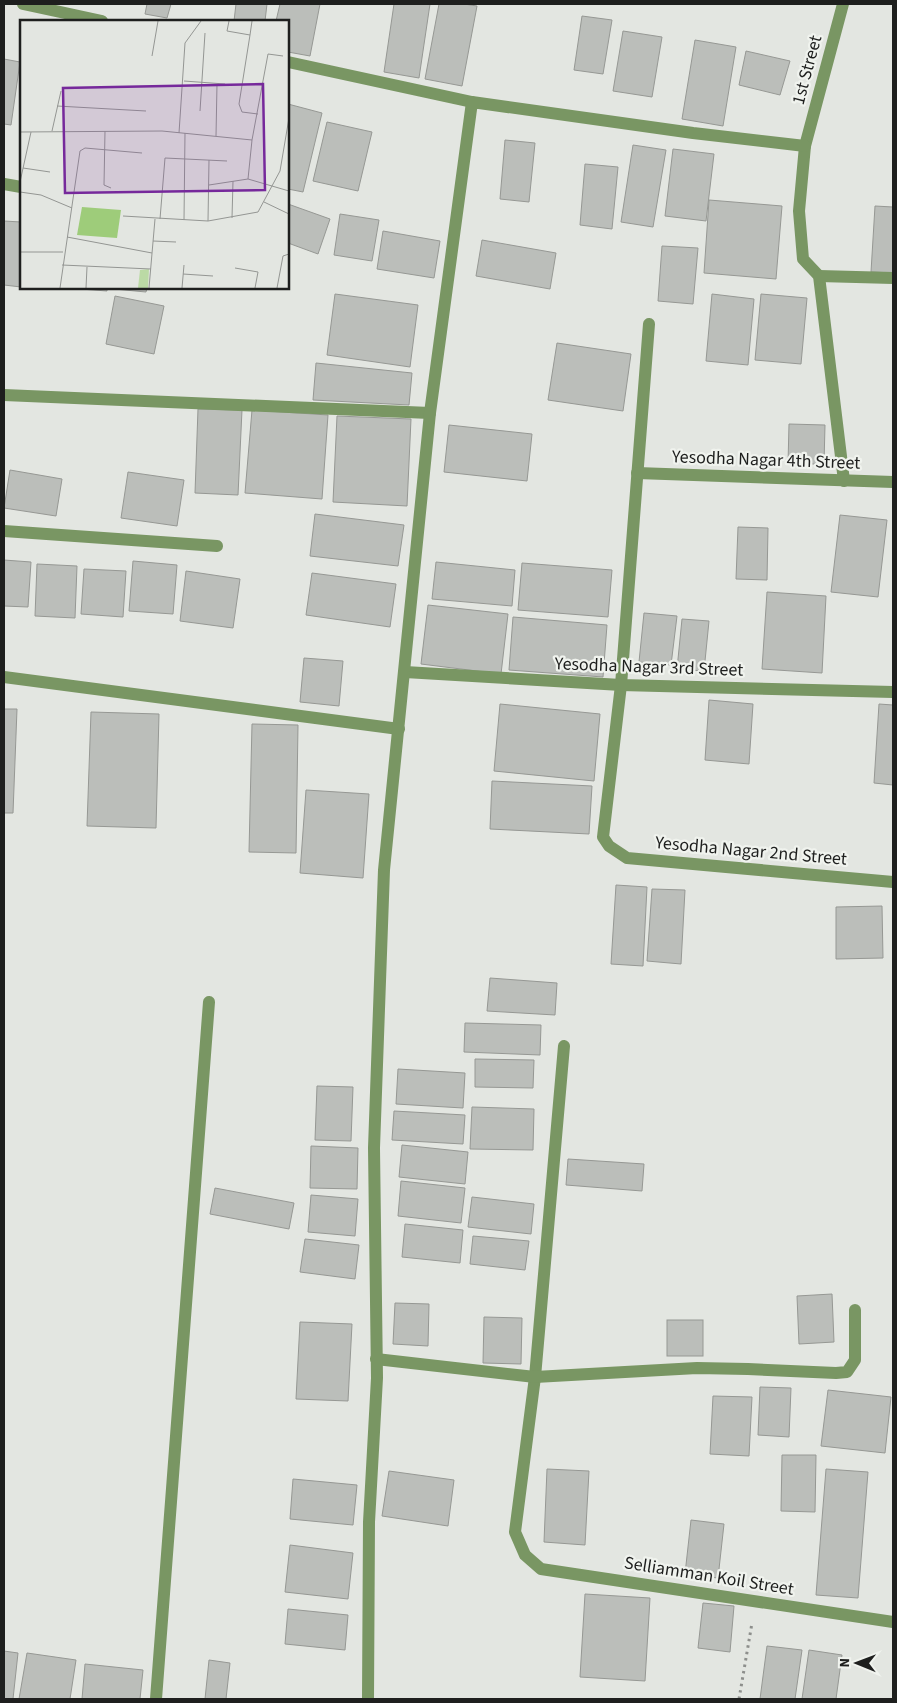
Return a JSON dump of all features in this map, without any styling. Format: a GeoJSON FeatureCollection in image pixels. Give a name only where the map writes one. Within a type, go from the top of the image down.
{"type":"FeatureCollection","features":[{"type":"Feature","properties":{"kind":"street"},"geometry":{"type":"LineString","coordinates":[[23,4],[97,20]]}},
{"type":"Feature","properties":{"kind":"street","name":"1st Street"},"geometry":{"type":"LineString","coordinates":[[819,276],[803,259],[799,211],[805,146],[843,4]]}},
{"type":"Feature","properties":{"kind":"street"},"geometry":{"type":"LineString","coordinates":[[289,62],[472,102],[693,133],[805,146]]}},
{"type":"Feature","properties":{"kind":"street"},"geometry":{"type":"LineString","coordinates":[[368,1699],[369,1522],[376,1359],[374,1148],[384,870],[430,413],[472,102]]}},
{"type":"Feature","properties":{"kind":"street"},"geometry":{"type":"LineString","coordinates":[[4,184],[20,187]]}},
{"type":"Feature","properties":{"kind":"street"},"geometry":{"type":"LineString","coordinates":[[844,481],[819,276],[893,278]]}},
{"type":"Feature","properties":{"kind":"street"},"geometry":{"type":"LineString","coordinates":[[621,686],[649,324]]}},
{"type":"Feature","properties":{"kind":"street"},"geometry":{"type":"LineString","coordinates":[[4,395],[430,413]]}},
{"type":"Feature","properties":{"kind":"street","name":"Yesodha Nagar 4th Street"},"geometry":{"type":"LineString","coordinates":[[637,474],[893,482]]}},
{"type":"Feature","properties":{"kind":"street"},"geometry":{"type":"LineString","coordinates":[[4,531],[217,546]]}},
{"type":"Feature","properties":{"kind":"street","name":"Yesodha Nagar 3rd Street"},"geometry":{"type":"LineString","coordinates":[[405,672],[621,686],[893,692]]}},
{"type":"Feature","properties":{"kind":"street"},"geometry":{"type":"LineString","coordinates":[[4,677],[399,729]]}},
{"type":"Feature","properties":{"kind":"street","name":"Yesodha Nagar 2nd Street"},"geometry":{"type":"LineString","coordinates":[[621,686],[603,837],[609,846],[628,858],[893,882]]}},
{"type":"Feature","properties":{"kind":"street"},"geometry":{"type":"LineString","coordinates":[[156,1699],[209,1002]]}},
{"type":"Feature","properties":{"kind":"street"},"geometry":{"type":"LineString","coordinates":[[535,1377],[564,1046]]}},
{"type":"Feature","properties":{"kind":"street"},"geometry":{"type":"LineString","coordinates":[[376,1359],[535,1377],[697,1368],[846,1372],[855,1360],[855,1310]]}},
{"type":"Feature","properties":{"kind":"street","name":"Selliamman Koil Street"},"geometry":{"type":"LineString","coordinates":[[535,1377],[515,1532],[525,1555],[541,1569],[893,1622]]}},
{"type":"Feature","properties":{"kind":"path"},"geometry":{"type":"LineString","coordinates":[[739,1699],[756,1600]]}},
{"type":"Feature","properties":{"kind":"building"},"geometry":{"type":"Polygon","coordinates":[[[147,4],[171,4],[167,18],[145,14],[147,4]]]}},
{"type":"Feature","properties":{"kind":"building"},"geometry":{"type":"Polygon","coordinates":[[[236,4],[267,4],[265,20],[234,20],[236,4]]]}},
{"type":"Feature","properties":{"kind":"building"},"geometry":{"type":"Polygon","coordinates":[[[280,4],[320,4],[310,56],[289,52],[289,20],[276,20],[280,4]]]}},
{"type":"Feature","properties":{"kind":"building"},"geometry":{"type":"Polygon","coordinates":[[[394,4],[430,4],[419,78],[384,72],[394,4]]]}},
{"type":"Feature","properties":{"kind":"building"},"geometry":{"type":"Polygon","coordinates":[[[439,4],[477,6],[462,86],[425,79],[439,4]]]}},
{"type":"Feature","properties":{"kind":"building"},"geometry":{"type":"Polygon","coordinates":[[[582,16],[612,20],[603,74],[574,70],[582,16]]]}},
{"type":"Feature","properties":{"kind":"building"},"geometry":{"type":"Polygon","coordinates":[[[623,31],[662,37],[652,97],[613,91],[623,31]]]}},
{"type":"Feature","properties":{"kind":"building"},"geometry":{"type":"Polygon","coordinates":[[[695,40],[736,47],[723,126],[682,119],[695,40]]]}},
{"type":"Feature","properties":{"kind":"building"},"geometry":{"type":"Polygon","coordinates":[[[746,51],[790,61],[780,95],[739,85],[746,51]]]}},
{"type":"Feature","properties":{"kind":"building"},"geometry":{"type":"Polygon","coordinates":[[[4,59],[20,62],[11,125],[4,124],[4,59]]]}},
{"type":"Feature","properties":{"kind":"building"},"geometry":{"type":"Polygon","coordinates":[[[289,104],[322,113],[303,192],[289,189],[289,104]]]}},
{"type":"Feature","properties":{"kind":"building"},"geometry":{"type":"Polygon","coordinates":[[[327,122],[372,132],[358,191],[313,181],[327,122]]]}},
{"type":"Feature","properties":{"kind":"building"},"geometry":{"type":"Polygon","coordinates":[[[505,140],[535,143],[529,202],[500,199],[505,140]]]}},
{"type":"Feature","properties":{"kind":"building"},"geometry":{"type":"Polygon","coordinates":[[[633,145],[666,150],[653,227],[621,222],[633,145]]]}},
{"type":"Feature","properties":{"kind":"building"},"geometry":{"type":"Polygon","coordinates":[[[673,149],[714,154],[706,221],[665,216],[673,149]]]}},
{"type":"Feature","properties":{"kind":"building"},"geometry":{"type":"Polygon","coordinates":[[[585,164],[618,167],[612,229],[580,225],[585,164]]]}},
{"type":"Feature","properties":{"kind":"building"},"geometry":{"type":"Polygon","coordinates":[[[709,200],[782,206],[776,279],[704,273],[709,200]]]}},
{"type":"Feature","properties":{"kind":"building"},"geometry":{"type":"Polygon","coordinates":[[[289,204],[330,219],[318,254],[289,243],[289,204]]]}},
{"type":"Feature","properties":{"kind":"building"},"geometry":{"type":"Polygon","coordinates":[[[875,206],[893,207],[893,273],[871,272],[875,206]]]}},
{"type":"Feature","properties":{"kind":"building"},"geometry":{"type":"Polygon","coordinates":[[[340,214],[379,220],[372,261],[334,255],[340,214]]]}},
{"type":"Feature","properties":{"kind":"building"},"geometry":{"type":"Polygon","coordinates":[[[4,221],[20,222],[20,287],[4,285],[4,221]]]}},
{"type":"Feature","properties":{"kind":"building"},"geometry":{"type":"Polygon","coordinates":[[[383,231],[440,241],[434,278],[377,269],[383,231]]]}},
{"type":"Feature","properties":{"kind":"building"},"geometry":{"type":"Polygon","coordinates":[[[482,240],[556,253],[550,289],[476,276],[482,240]]]}},
{"type":"Feature","properties":{"kind":"building"},"geometry":{"type":"Polygon","coordinates":[[[662,246],[698,248],[693,304],[658,301],[662,246]]]}},
{"type":"Feature","properties":{"kind":"building"},"geometry":{"type":"Polygon","coordinates":[[[80,289],[107,289],[107,291],[80,289]]]}},
{"type":"Feature","properties":{"kind":"building"},"geometry":{"type":"Polygon","coordinates":[[[114,289],[147,289],[146,292],[114,289]]]}},
{"type":"Feature","properties":{"kind":"building"},"geometry":{"type":"Polygon","coordinates":[[[335,294],[418,305],[410,367],[327,355],[335,294]]]}},
{"type":"Feature","properties":{"kind":"building"},"geometry":{"type":"Polygon","coordinates":[[[712,294],[754,299],[748,365],[706,361],[712,294]]]}},
{"type":"Feature","properties":{"kind":"building"},"geometry":{"type":"Polygon","coordinates":[[[761,294],[807,298],[801,364],[755,360],[761,294]]]}},
{"type":"Feature","properties":{"kind":"building"},"geometry":{"type":"Polygon","coordinates":[[[115,296],[164,306],[154,354],[106,344],[115,296]]]}},
{"type":"Feature","properties":{"kind":"building"},"geometry":{"type":"Polygon","coordinates":[[[557,343],[631,354],[623,411],[548,400],[557,343]]]}},
{"type":"Feature","properties":{"kind":"building"},"geometry":{"type":"Polygon","coordinates":[[[316,363],[412,373],[409,405],[313,400],[316,363]]]}},
{"type":"Feature","properties":{"kind":"building"},"geometry":{"type":"Polygon","coordinates":[[[198,409],[242,410],[238,495],[195,493],[198,409]]]}},
{"type":"Feature","properties":{"kind":"building"},"geometry":{"type":"Polygon","coordinates":[[[252,410],[328,415],[322,499],[245,493],[252,410]]]}},
{"type":"Feature","properties":{"kind":"building"},"geometry":{"type":"Polygon","coordinates":[[[337,416],[411,419],[407,506],[333,502],[337,416]]]}},
{"type":"Feature","properties":{"kind":"building"},"geometry":{"type":"Polygon","coordinates":[[[789,424],[825,425],[824,464],[788,464],[789,424]]]}},
{"type":"Feature","properties":{"kind":"building"},"geometry":{"type":"Polygon","coordinates":[[[449,425],[532,434],[527,481],[444,472],[449,425]]]}},
{"type":"Feature","properties":{"kind":"building"},"geometry":{"type":"Polygon","coordinates":[[[10,470],[62,479],[56,516],[4,508],[10,470]]]}},
{"type":"Feature","properties":{"kind":"building"},"geometry":{"type":"Polygon","coordinates":[[[128,472],[184,480],[177,526],[121,518],[128,472]]]}},
{"type":"Feature","properties":{"kind":"building"},"geometry":{"type":"Polygon","coordinates":[[[315,514],[404,525],[398,566],[310,556],[315,514]]]}},
{"type":"Feature","properties":{"kind":"building"},"geometry":{"type":"Polygon","coordinates":[[[840,515],[887,520],[878,597],[831,592],[840,515]]]}},
{"type":"Feature","properties":{"kind":"building"},"geometry":{"type":"Polygon","coordinates":[[[738,527],[768,528],[767,580],[736,579],[738,527]]]}},
{"type":"Feature","properties":{"kind":"building"},"geometry":{"type":"Polygon","coordinates":[[[4,560],[31,562],[28,607],[4,606],[4,560]]]}},
{"type":"Feature","properties":{"kind":"building"},"geometry":{"type":"Polygon","coordinates":[[[133,561],[177,565],[173,614],[129,611],[133,561]]]}},
{"type":"Feature","properties":{"kind":"building"},"geometry":{"type":"Polygon","coordinates":[[[436,562],[515,570],[512,606],[432,599],[436,562]]]}},
{"type":"Feature","properties":{"kind":"building"},"geometry":{"type":"Polygon","coordinates":[[[522,563],[612,570],[608,617],[518,610],[522,563]]]}},
{"type":"Feature","properties":{"kind":"building"},"geometry":{"type":"Polygon","coordinates":[[[37,564],[77,566],[75,618],[35,616],[37,564]]]}},
{"type":"Feature","properties":{"kind":"building"},"geometry":{"type":"Polygon","coordinates":[[[84,569],[126,571],[123,617],[81,614],[84,569]]]}},
{"type":"Feature","properties":{"kind":"building"},"geometry":{"type":"Polygon","coordinates":[[[186,571],[240,579],[233,628],[180,621],[186,571]]]}},
{"type":"Feature","properties":{"kind":"building"},"geometry":{"type":"Polygon","coordinates":[[[312,573],[396,584],[390,627],[306,615],[312,573]]]}},
{"type":"Feature","properties":{"kind":"building"},"geometry":{"type":"Polygon","coordinates":[[[767,592],[826,596],[822,673],[762,669],[767,592]]]}},
{"type":"Feature","properties":{"kind":"building"},"geometry":{"type":"Polygon","coordinates":[[[428,605],[508,614],[501,674],[421,664],[428,605]]]}},
{"type":"Feature","properties":{"kind":"building"},"geometry":{"type":"Polygon","coordinates":[[[644,613],[677,616],[671,665],[639,662],[644,613]]]}},
{"type":"Feature","properties":{"kind":"building"},"geometry":{"type":"Polygon","coordinates":[[[513,617],[607,625],[603,677],[509,670],[513,617]]]}},
{"type":"Feature","properties":{"kind":"building"},"geometry":{"type":"Polygon","coordinates":[[[682,619],[709,621],[704,671],[677,669],[682,619]]]}},
{"type":"Feature","properties":{"kind":"building"},"geometry":{"type":"Polygon","coordinates":[[[304,658],[343,661],[339,706],[300,702],[304,658]]]}},
{"type":"Feature","properties":{"kind":"building"},"geometry":{"type":"Polygon","coordinates":[[[709,700],[753,704],[749,764],[705,760],[709,700]]]}},
{"type":"Feature","properties":{"kind":"building"},"geometry":{"type":"Polygon","coordinates":[[[500,704],[600,714],[594,781],[494,771],[500,704]]]}},
{"type":"Feature","properties":{"kind":"building"},"geometry":{"type":"Polygon","coordinates":[[[879,704],[893,705],[893,785],[874,783],[879,704]]]}},
{"type":"Feature","properties":{"kind":"building"},"geometry":{"type":"Polygon","coordinates":[[[4,709],[17,709],[13,813],[4,813],[4,709]]]}},
{"type":"Feature","properties":{"kind":"building"},"geometry":{"type":"Polygon","coordinates":[[[91,712],[159,714],[156,828],[87,826],[91,712]]]}},
{"type":"Feature","properties":{"kind":"building"},"geometry":{"type":"Polygon","coordinates":[[[252,724],[298,725],[296,853],[249,852],[252,724]]]}},
{"type":"Feature","properties":{"kind":"building"},"geometry":{"type":"Polygon","coordinates":[[[492,781],[592,786],[589,834],[490,829],[492,781]]]}},
{"type":"Feature","properties":{"kind":"building"},"geometry":{"type":"Polygon","coordinates":[[[306,790],[369,794],[363,878],[300,873],[306,790]]]}},
{"type":"Feature","properties":{"kind":"building"},"geometry":{"type":"Polygon","coordinates":[[[616,885],[647,887],[643,966],[611,964],[616,885]]]}},
{"type":"Feature","properties":{"kind":"building"},"geometry":{"type":"Polygon","coordinates":[[[652,889],[685,890],[681,964],[647,961],[652,889]]]}},
{"type":"Feature","properties":{"kind":"building"},"geometry":{"type":"Polygon","coordinates":[[[882,906],[883,958],[836,959],[836,907],[882,906]]]}},
{"type":"Feature","properties":{"kind":"building"},"geometry":{"type":"Polygon","coordinates":[[[490,978],[557,983],[555,1015],[487,1011],[490,978]]]}},
{"type":"Feature","properties":{"kind":"building"},"geometry":{"type":"Polygon","coordinates":[[[465,1023],[541,1025],[540,1055],[464,1052],[465,1023]]]}},
{"type":"Feature","properties":{"kind":"building"},"geometry":{"type":"Polygon","coordinates":[[[475,1059],[534,1060],[533,1088],[475,1087],[475,1059]]]}},
{"type":"Feature","properties":{"kind":"building"},"geometry":{"type":"Polygon","coordinates":[[[398,1069],[465,1073],[463,1108],[396,1104],[398,1069]]]}},
{"type":"Feature","properties":{"kind":"building"},"geometry":{"type":"Polygon","coordinates":[[[317,1086],[353,1087],[351,1141],[315,1140],[317,1086]]]}},
{"type":"Feature","properties":{"kind":"building"},"geometry":{"type":"Polygon","coordinates":[[[472,1107],[534,1109],[533,1150],[470,1149],[472,1107]]]}},
{"type":"Feature","properties":{"kind":"building"},"geometry":{"type":"Polygon","coordinates":[[[394,1111],[465,1115],[463,1144],[392,1140],[394,1111]]]}},
{"type":"Feature","properties":{"kind":"building"},"geometry":{"type":"Polygon","coordinates":[[[402,1145],[468,1152],[465,1184],[399,1177],[402,1145]]]}},
{"type":"Feature","properties":{"kind":"building"},"geometry":{"type":"Polygon","coordinates":[[[311,1146],[358,1148],[357,1189],[310,1188],[311,1146]]]}},
{"type":"Feature","properties":{"kind":"building"},"geometry":{"type":"Polygon","coordinates":[[[568,1159],[644,1164],[642,1191],[566,1185],[568,1159]]]}},
{"type":"Feature","properties":{"kind":"building"},"geometry":{"type":"Polygon","coordinates":[[[401,1181],[465,1188],[461,1223],[398,1216],[401,1181]]]}},
{"type":"Feature","properties":{"kind":"building"},"geometry":{"type":"Polygon","coordinates":[[[215,1188],[294,1203],[289,1229],[210,1214],[215,1188]]]}},
{"type":"Feature","properties":{"kind":"building"},"geometry":{"type":"Polygon","coordinates":[[[311,1195],[358,1199],[355,1236],[308,1232],[311,1195]]]}},
{"type":"Feature","properties":{"kind":"building"},"geometry":{"type":"Polygon","coordinates":[[[472,1197],[534,1204],[531,1234],[468,1227],[472,1197]]]}},
{"type":"Feature","properties":{"kind":"building"},"geometry":{"type":"Polygon","coordinates":[[[405,1224],[463,1230],[460,1263],[402,1257],[405,1224]]]}},
{"type":"Feature","properties":{"kind":"building"},"geometry":{"type":"Polygon","coordinates":[[[473,1236],[529,1241],[525,1270],[470,1264],[473,1236]]]}},
{"type":"Feature","properties":{"kind":"building"},"geometry":{"type":"Polygon","coordinates":[[[305,1239],[359,1245],[355,1279],[300,1272],[305,1239]]]}},
{"type":"Feature","properties":{"kind":"building"},"geometry":{"type":"Polygon","coordinates":[[[832,1294],[834,1342],[799,1344],[797,1296],[832,1294]]]}},
{"type":"Feature","properties":{"kind":"building"},"geometry":{"type":"Polygon","coordinates":[[[395,1303],[429,1304],[428,1346],[393,1344],[395,1303]]]}},
{"type":"Feature","properties":{"kind":"building"},"geometry":{"type":"Polygon","coordinates":[[[484,1317],[522,1318],[521,1364],[483,1363],[484,1317]]]}},
{"type":"Feature","properties":{"kind":"building"},"geometry":{"type":"Polygon","coordinates":[[[667,1320],[703,1320],[703,1356],[667,1356],[667,1320]]]}},
{"type":"Feature","properties":{"kind":"building"},"geometry":{"type":"Polygon","coordinates":[[[300,1322],[352,1324],[348,1401],[296,1399],[300,1322]]]}},
{"type":"Feature","properties":{"kind":"building"},"geometry":{"type":"Polygon","coordinates":[[[760,1387],[791,1388],[789,1437],[758,1435],[760,1387]]]}},
{"type":"Feature","properties":{"kind":"building"},"geometry":{"type":"Polygon","coordinates":[[[828,1390],[891,1397],[885,1453],[821,1446],[828,1390]]]}},
{"type":"Feature","properties":{"kind":"building"},"geometry":{"type":"Polygon","coordinates":[[[713,1396],[752,1397],[749,1456],[710,1454],[713,1396]]]}},
{"type":"Feature","properties":{"kind":"building"},"geometry":{"type":"Polygon","coordinates":[[[782,1455],[816,1455],[815,1512],[781,1511],[782,1455]]]}},
{"type":"Feature","properties":{"kind":"building"},"geometry":{"type":"Polygon","coordinates":[[[547,1469],[589,1471],[585,1545],[544,1542],[547,1469]]]}},
{"type":"Feature","properties":{"kind":"building"},"geometry":{"type":"Polygon","coordinates":[[[826,1469],[868,1472],[858,1598],[816,1595],[826,1469]]]}},
{"type":"Feature","properties":{"kind":"building"},"geometry":{"type":"Polygon","coordinates":[[[389,1471],[454,1480],[448,1526],[382,1516],[389,1471]]]}},
{"type":"Feature","properties":{"kind":"building"},"geometry":{"type":"Polygon","coordinates":[[[293,1479],[357,1485],[353,1525],[290,1519],[293,1479]]]}},
{"type":"Feature","properties":{"kind":"building"},"geometry":{"type":"Polygon","coordinates":[[[691,1520],[724,1524],[718,1578],[685,1574],[691,1520]]]}},
{"type":"Feature","properties":{"kind":"building"},"geometry":{"type":"Polygon","coordinates":[[[290,1545],[353,1553],[348,1599],[285,1592],[290,1545]]]}},
{"type":"Feature","properties":{"kind":"building"},"geometry":{"type":"Polygon","coordinates":[[[585,1594],[650,1598],[645,1681],[580,1677],[585,1594]]]}},
{"type":"Feature","properties":{"kind":"building"},"geometry":{"type":"Polygon","coordinates":[[[703,1603],[734,1606],[730,1652],[698,1648],[703,1603]]]}},
{"type":"Feature","properties":{"kind":"building"},"geometry":{"type":"Polygon","coordinates":[[[288,1609],[348,1615],[345,1650],[285,1644],[288,1609]]]}},
{"type":"Feature","properties":{"kind":"building"},"geometry":{"type":"Polygon","coordinates":[[[767,1646],[802,1650],[795,1699],[760,1699],[767,1646]]]}},
{"type":"Feature","properties":{"kind":"building"},"geometry":{"type":"Polygon","coordinates":[[[809,1650],[842,1655],[836,1699],[802,1699],[809,1650]]]}},
{"type":"Feature","properties":{"kind":"building"},"geometry":{"type":"Polygon","coordinates":[[[4,1651],[18,1653],[13,1699],[4,1699],[4,1651]]]}},
{"type":"Feature","properties":{"kind":"building"},"geometry":{"type":"Polygon","coordinates":[[[27,1653],[76,1660],[70,1699],[19,1699],[27,1653]]]}},
{"type":"Feature","properties":{"kind":"building"},"geometry":{"type":"Polygon","coordinates":[[[209,1660],[230,1663],[226,1699],[205,1699],[209,1660]]]}},
{"type":"Feature","properties":{"kind":"building"},"geometry":{"type":"Polygon","coordinates":[[[85,1664],[143,1670],[140,1699],[82,1699],[85,1664]]]}}]}
